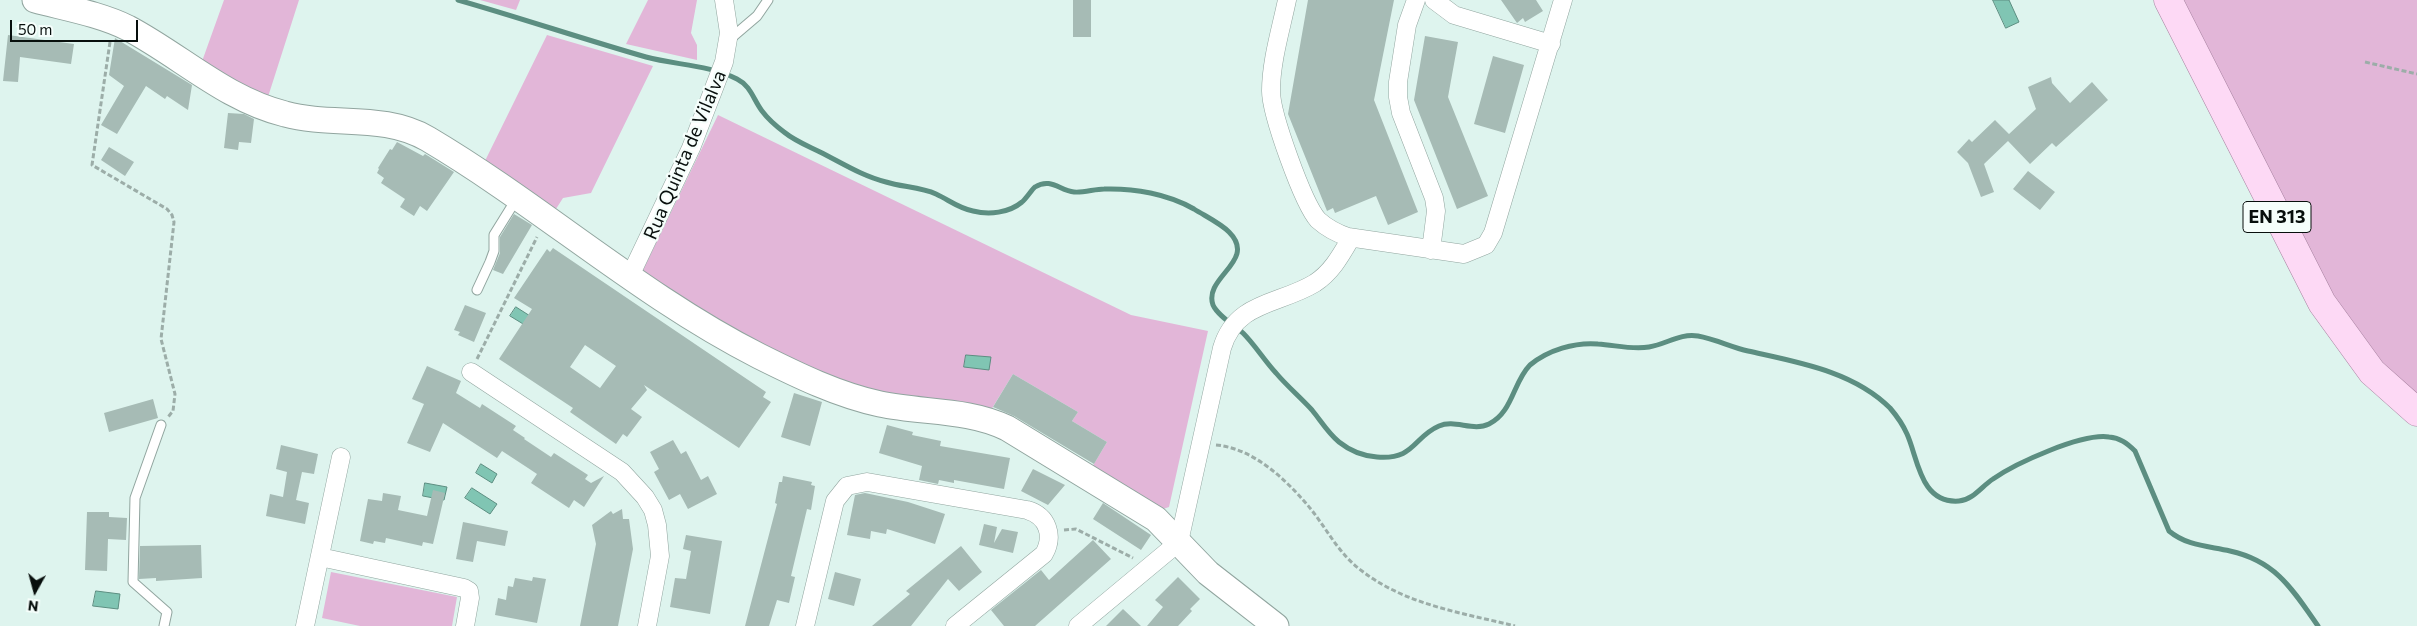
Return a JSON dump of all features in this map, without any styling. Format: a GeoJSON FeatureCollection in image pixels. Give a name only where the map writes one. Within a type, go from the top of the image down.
{"type":"FeatureCollection","features":[{"type":"Feature","properties":{"kind":"main road","name":"EN 313"},"geometry":{"type":"LineString","coordinates":[[2168,0],[2322,303],[2372,372],[2417,412]]}},
{"type":"Feature","properties":{"kind":"street"},"geometry":{"type":"LineString","coordinates":[[35,0],[113,22],[129,29],[204,78],[269,109],[310,118],[381,123],[416,132],[517,198],[687,314],[737,344],[826,387],[881,404],[964,415],[1001,425],[1141,508],[1180,542],[1208,573],[1276,626]]}},
{"type":"Feature","properties":{"kind":"street","name":"Rua Quinta de Vilalva"},"geometry":{"type":"LineString","coordinates":[[630,276],[654,228],[714,92],[724,62],[729,33],[724,0]]}},
{"type":"Feature","properties":{"kind":"street"},"geometry":{"type":"LineString","coordinates":[[1287,0],[1272,73],[1273,113],[1314,214],[1332,231],[1351,238],[1464,254],[1480,249],[1490,240],[1563,0]]}},
{"type":"Feature","properties":{"kind":"street"},"geometry":{"type":"LineString","coordinates":[[1416,0],[1407,25],[1397,89],[1401,113],[1434,198],[1436,211],[1432,250]]}},
{"type":"Feature","properties":{"kind":"street"},"geometry":{"type":"LineString","coordinates":[[1434,0],[1454,15],[1550,44]]}},
{"type":"Feature","properties":{"kind":"street"},"geometry":{"type":"LineString","coordinates":[[1078,626],[1180,542],[1222,348],[1227,334],[1234,323],[1254,308],[1315,282],[1335,264],[1351,238]]}},
{"type":"Feature","properties":{"kind":"street"},"geometry":{"type":"LineString","coordinates":[[474,366],[614,466],[634,484],[645,498],[652,510],[657,526],[660,556],[647,626]]}},
{"type":"Feature","properties":{"kind":"street"},"geometry":{"type":"LineString","coordinates":[[306,626],[341,457]]}},
{"type":"Feature","properties":{"kind":"street"},"geometry":{"type":"LineString","coordinates":[[805,626],[832,512],[840,492],[847,486],[867,482],[1027,510],[1042,517],[1048,532],[1048,547],[1044,554],[955,626]]}},
{"type":"Feature","properties":{"kind":"street"},"geometry":{"type":"LineString","coordinates":[[320,557],[461,586],[468,591],[470,596],[465,626]]}},
{"type":"Feature","properties":{"kind":"lane"},"geometry":{"type":"LineString","coordinates":[[728,41],[757,16],[768,0]]}},
{"type":"Feature","properties":{"kind":"lane"},"geometry":{"type":"LineString","coordinates":[[477,290],[494,251],[494,235],[517,198]]}},
{"type":"Feature","properties":{"kind":"lane"},"geometry":{"type":"LineString","coordinates":[[161,425],[135,498],[133,582],[167,612],[164,626]]}},
{"type":"Feature","properties":{"kind":"path"},"geometry":{"type":"LineString","coordinates":[[113,22],[92,165],[167,209],[172,215],[174,222],[161,338],[175,394],[173,411],[161,425]]}},
{"type":"Feature","properties":{"kind":"path"},"geometry":{"type":"LineString","coordinates":[[2365,62],[2390,70],[2417,74]]}},
{"type":"Feature","properties":{"kind":"path"},"geometry":{"type":"LineString","coordinates":[[474,366],[546,218]]}},
{"type":"Feature","properties":{"kind":"path"},"geometry":{"type":"LineString","coordinates":[[1200,451],[1211,444],[1224,445],[1240,449],[1261,462],[1305,501],[1346,558],[1390,590],[1419,601],[1515,626]]}},
{"type":"Feature","properties":{"kind":"path"},"geometry":{"type":"LineString","coordinates":[[1076,529],[1141,562]]}},
{"type":"Feature","properties":{"kind":"shaded area"},"geometry":{"type":"Polygon","coordinates":[[[224,0],[299,0],[267,100],[200,67],[224,0]]]}},
{"type":"Feature","properties":{"kind":"shaded area"},"geometry":{"type":"Polygon","coordinates":[[[480,0],[520,0],[516,10],[480,0]]]}},
{"type":"Feature","properties":{"kind":"shaded area"},"geometry":{"type":"Polygon","coordinates":[[[648,0],[697,0],[691,33],[697,45],[697,60],[626,44],[648,0]]]}},
{"type":"Feature","properties":{"kind":"shaded area"},"geometry":{"type":"Polygon","coordinates":[[[1993,0],[2009,0],[2019,22],[2006,28],[1993,0]]]}},
{"type":"Feature","properties":{"kind":"shaded area"},"geometry":{"type":"Polygon","coordinates":[[[2181,0],[2417,0],[2417,394],[2394,374],[2373,351],[2336,302],[2181,0]]]}},
{"type":"Feature","properties":{"kind":"shaded area"},"geometry":{"type":"Polygon","coordinates":[[[547,35],[653,66],[591,193],[563,198],[554,212],[483,165],[547,35]]]}},
{"type":"Feature","properties":{"kind":"shaded area"},"geometry":{"type":"Polygon","coordinates":[[[718,115],[1131,315],[1208,331],[1169,507],[1160,510],[1091,469],[1107,442],[1072,421],[1078,412],[1013,374],[991,410],[917,401],[863,389],[819,372],[767,347],[642,272],[718,115]]]}},
{"type":"Feature","properties":{"kind":"shaded area"},"geometry":{"type":"Polygon","coordinates":[[[516,307],[538,321],[533,330],[510,316],[516,307]]]}},
{"type":"Feature","properties":{"kind":"shaded area"},"geometry":{"type":"Polygon","coordinates":[[[966,355],[991,357],[989,370],[964,367],[966,355]]]}},
{"type":"Feature","properties":{"kind":"shaded area"},"geometry":{"type":"Polygon","coordinates":[[[481,464],[497,474],[492,483],[476,473],[481,464]]]}},
{"type":"Feature","properties":{"kind":"shaded area"},"geometry":{"type":"Polygon","coordinates":[[[425,483],[447,487],[444,500],[423,496],[425,483]]]}},
{"type":"Feature","properties":{"kind":"shaded area"},"geometry":{"type":"Polygon","coordinates":[[[472,488],[497,504],[490,514],[465,498],[472,488]]]}},
{"type":"Feature","properties":{"kind":"shaded area"},"geometry":{"type":"Polygon","coordinates":[[[331,572],[457,597],[452,626],[360,626],[322,618],[331,572]]]}},
{"type":"Feature","properties":{"kind":"shaded area"},"geometry":{"type":"Polygon","coordinates":[[[96,591],[120,594],[118,609],[93,606],[96,591]]]}},
{"type":"Feature","properties":{"kind":"building"},"geometry":{"type":"Polygon","coordinates":[[[1073,0],[1091,0],[1091,37],[1073,37],[1073,0]]]}},
{"type":"Feature","properties":{"kind":"building"},"geometry":{"type":"Polygon","coordinates":[[[1308,0],[1394,0],[1374,100],[1418,212],[1388,225],[1376,196],[1335,213],[1333,208],[1327,211],[1288,114],[1308,0]]]}},
{"type":"Feature","properties":{"kind":"building"},"geometry":{"type":"Polygon","coordinates":[[[1501,0],[1536,0],[1543,11],[1525,22],[1523,18],[1517,23],[1501,0]]]}},
{"type":"Feature","properties":{"kind":"building"},"geometry":{"type":"Polygon","coordinates":[[[8,35],[74,44],[71,64],[20,57],[18,82],[3,81],[8,35]]]}},
{"type":"Feature","properties":{"kind":"building"},"geometry":{"type":"Polygon","coordinates":[[[1425,36],[1458,42],[1448,97],[1488,196],[1457,209],[1414,100],[1425,36]]]}},
{"type":"Feature","properties":{"kind":"building"},"geometry":{"type":"Polygon","coordinates":[[[115,38],[192,85],[188,110],[167,96],[165,99],[146,86],[117,134],[101,125],[124,86],[109,75],[115,38]]]}},
{"type":"Feature","properties":{"kind":"building"},"geometry":{"type":"Polygon","coordinates":[[[1493,56],[1524,65],[1505,133],[1474,124],[1493,56]]]}},
{"type":"Feature","properties":{"kind":"building"},"geometry":{"type":"Polygon","coordinates":[[[2051,77],[2052,83],[2070,103],[2092,82],[2108,100],[2056,147],[2052,143],[2030,164],[2008,141],[1984,164],[1994,192],[1981,197],[1968,163],[1957,152],[1969,139],[1972,142],[1995,120],[2009,134],[2036,109],[2028,87],[2051,77]]]}},
{"type":"Feature","properties":{"kind":"building"},"geometry":{"type":"Polygon","coordinates":[[[228,113],[244,114],[254,119],[251,143],[239,142],[238,150],[224,148],[228,113]]]}},
{"type":"Feature","properties":{"kind":"building"},"geometry":{"type":"Polygon","coordinates":[[[397,142],[423,156],[425,154],[454,172],[427,211],[420,206],[414,216],[400,207],[405,199],[381,183],[384,178],[377,173],[378,168],[390,149],[392,150],[397,142]]]}},
{"type":"Feature","properties":{"kind":"building"},"geometry":{"type":"Polygon","coordinates":[[[109,147],[134,162],[125,176],[101,160],[109,147]]]}},
{"type":"Feature","properties":{"kind":"building"},"geometry":{"type":"Polygon","coordinates":[[[2028,171],[2055,192],[2040,210],[2013,189],[2028,171]]]}},
{"type":"Feature","properties":{"kind":"building"},"geometry":{"type":"Polygon","coordinates":[[[514,214],[532,225],[503,274],[493,270],[500,253],[500,237],[514,214]]]}},
{"type":"Feature","properties":{"kind":"building"},"geometry":{"type":"Polygon","coordinates":[[[553,248],[766,392],[763,397],[771,402],[739,448],[644,385],[647,390],[631,409],[642,417],[627,437],[623,434],[616,444],[570,412],[573,408],[499,359],[532,309],[514,298],[547,249],[550,252],[553,248]],[[585,345],[570,367],[600,388],[616,366],[585,345]]]}},
{"type":"Feature","properties":{"kind":"building"},"geometry":{"type":"Polygon","coordinates":[[[465,305],[486,313],[474,342],[458,335],[460,332],[454,330],[465,305]]]}},
{"type":"Feature","properties":{"kind":"building"},"geometry":{"type":"Polygon","coordinates":[[[427,366],[461,381],[456,393],[480,408],[482,404],[516,426],[513,430],[524,439],[551,457],[554,453],[588,475],[585,479],[591,483],[604,476],[584,507],[574,500],[569,508],[531,483],[537,474],[502,451],[497,458],[443,423],[430,452],[407,443],[424,404],[412,399],[427,366]]]}},
{"type":"Feature","properties":{"kind":"building"},"geometry":{"type":"Polygon","coordinates":[[[1013,374],[1078,412],[1072,421],[1107,442],[1094,464],[1014,416],[993,407],[1013,374]]]}},
{"type":"Feature","properties":{"kind":"building"},"geometry":{"type":"Polygon","coordinates":[[[794,393],[822,402],[810,446],[781,437],[794,393]]]}},
{"type":"Feature","properties":{"kind":"building"},"geometry":{"type":"Polygon","coordinates":[[[153,399],[158,418],[109,432],[104,413],[153,399]]]}},
{"type":"Feature","properties":{"kind":"building"},"geometry":{"type":"Polygon","coordinates":[[[887,425],[913,432],[912,435],[941,441],[940,446],[1010,458],[1004,489],[954,480],[954,483],[939,480],[938,484],[919,480],[922,466],[879,453],[887,425]]]}},
{"type":"Feature","properties":{"kind":"building"},"geometry":{"type":"Polygon","coordinates":[[[673,440],[681,454],[686,451],[701,480],[708,476],[717,494],[688,509],[680,494],[669,500],[654,472],[659,469],[650,452],[673,440]]]}},
{"type":"Feature","properties":{"kind":"building"},"geometry":{"type":"Polygon","coordinates":[[[281,445],[318,454],[314,474],[302,472],[296,500],[309,503],[305,524],[266,516],[270,494],[283,497],[287,472],[276,469],[281,445]]]}},
{"type":"Feature","properties":{"kind":"building"},"geometry":{"type":"Polygon","coordinates":[[[1033,469],[1065,485],[1048,505],[1021,491],[1033,469]]]}},
{"type":"Feature","properties":{"kind":"building"},"geometry":{"type":"Polygon","coordinates":[[[783,476],[812,482],[811,485],[815,486],[811,510],[807,509],[791,576],[795,577],[789,603],[777,600],[769,626],[745,626],[777,504],[775,503],[779,482],[782,482],[783,476]]]}},
{"type":"Feature","properties":{"kind":"building"},"geometry":{"type":"Polygon","coordinates":[[[433,490],[445,493],[433,544],[423,542],[422,546],[386,538],[385,543],[374,541],[373,544],[360,541],[368,499],[382,501],[383,493],[401,496],[398,510],[427,516],[433,490]]]}},
{"type":"Feature","properties":{"kind":"building"},"geometry":{"type":"Polygon","coordinates":[[[865,493],[908,502],[945,514],[935,544],[887,529],[886,534],[871,531],[870,539],[847,535],[855,495],[865,493]]]}},
{"type":"Feature","properties":{"kind":"building"},"geometry":{"type":"Polygon","coordinates":[[[1103,503],[1151,535],[1141,550],[1093,519],[1103,503]]]}},
{"type":"Feature","properties":{"kind":"building"},"geometry":{"type":"Polygon","coordinates":[[[622,509],[623,519],[629,519],[633,549],[618,626],[580,626],[596,544],[592,525],[611,511],[613,514],[622,509]]]}},
{"type":"Feature","properties":{"kind":"building"},"geometry":{"type":"Polygon","coordinates":[[[87,512],[109,512],[109,517],[127,518],[126,540],[108,539],[107,571],[85,570],[87,512]]]}},
{"type":"Feature","properties":{"kind":"building"},"geometry":{"type":"Polygon","coordinates":[[[463,522],[508,531],[505,546],[477,541],[473,562],[456,559],[463,522]]]}},
{"type":"Feature","properties":{"kind":"building"},"geometry":{"type":"Polygon","coordinates":[[[984,524],[997,527],[994,543],[1002,529],[1018,532],[1013,553],[979,545],[984,524]]]}},
{"type":"Feature","properties":{"kind":"building"},"geometry":{"type":"Polygon","coordinates":[[[686,535],[722,541],[710,614],[670,607],[675,578],[686,579],[691,551],[683,549],[686,535]]]}},
{"type":"Feature","properties":{"kind":"building"},"geometry":{"type":"Polygon","coordinates":[[[1093,540],[1111,559],[1035,626],[1004,626],[991,610],[1041,570],[1049,580],[1093,540]]]}},
{"type":"Feature","properties":{"kind":"building"},"geometry":{"type":"Polygon","coordinates":[[[201,545],[202,578],[156,581],[156,578],[139,579],[140,546],[201,545]]]}},
{"type":"Feature","properties":{"kind":"building"},"geometry":{"type":"Polygon","coordinates":[[[961,546],[982,572],[959,591],[948,579],[911,626],[872,626],[910,594],[906,591],[961,546]]]}},
{"type":"Feature","properties":{"kind":"building"},"geometry":{"type":"Polygon","coordinates":[[[835,572],[861,579],[854,606],[828,599],[835,572]]]}},
{"type":"Feature","properties":{"kind":"building"},"geometry":{"type":"Polygon","coordinates":[[[533,577],[546,579],[537,623],[495,615],[498,598],[506,600],[508,586],[513,587],[515,578],[532,581],[533,577]]]}},
{"type":"Feature","properties":{"kind":"building"},"geometry":{"type":"Polygon","coordinates":[[[1178,577],[1200,599],[1178,626],[1147,626],[1163,607],[1155,600],[1178,577]]]}},
{"type":"Feature","properties":{"kind":"building"},"geometry":{"type":"Polygon","coordinates":[[[1123,609],[1141,626],[1106,626],[1123,609]]]}},
{"type":"Feature","properties":{"kind":"waterway"},"geometry":{"type":"LineString","coordinates":[[458,0],[646,57],[726,74],[746,85],[767,117],[797,141],[869,176],[892,184],[930,192],[968,210],[986,213],[1011,209],[1022,202],[1035,187],[1046,183],[1074,192],[1104,189],[1139,191],[1173,199],[1194,209],[1229,232],[1236,242],[1237,252],[1234,260],[1215,286],[1212,295],[1215,309],[1222,317],[1243,333],[1339,442],[1361,454],[1377,457],[1399,455],[1413,447],[1430,431],[1445,424],[1477,427],[1489,424],[1497,419],[1508,405],[1524,372],[1530,365],[1553,351],[1580,344],[1643,348],[1656,346],[1679,337],[1698,336],[1824,370],[1859,385],[1875,395],[1890,408],[1904,427],[1918,467],[1928,487],[1936,495],[1946,500],[1959,501],[1969,498],[2003,472],[2066,444],[2097,437],[2109,437],[2120,440],[2135,451],[2169,531],[2190,543],[2230,551],[2260,562],[2282,579],[2300,600],[2318,626]]}}]}
